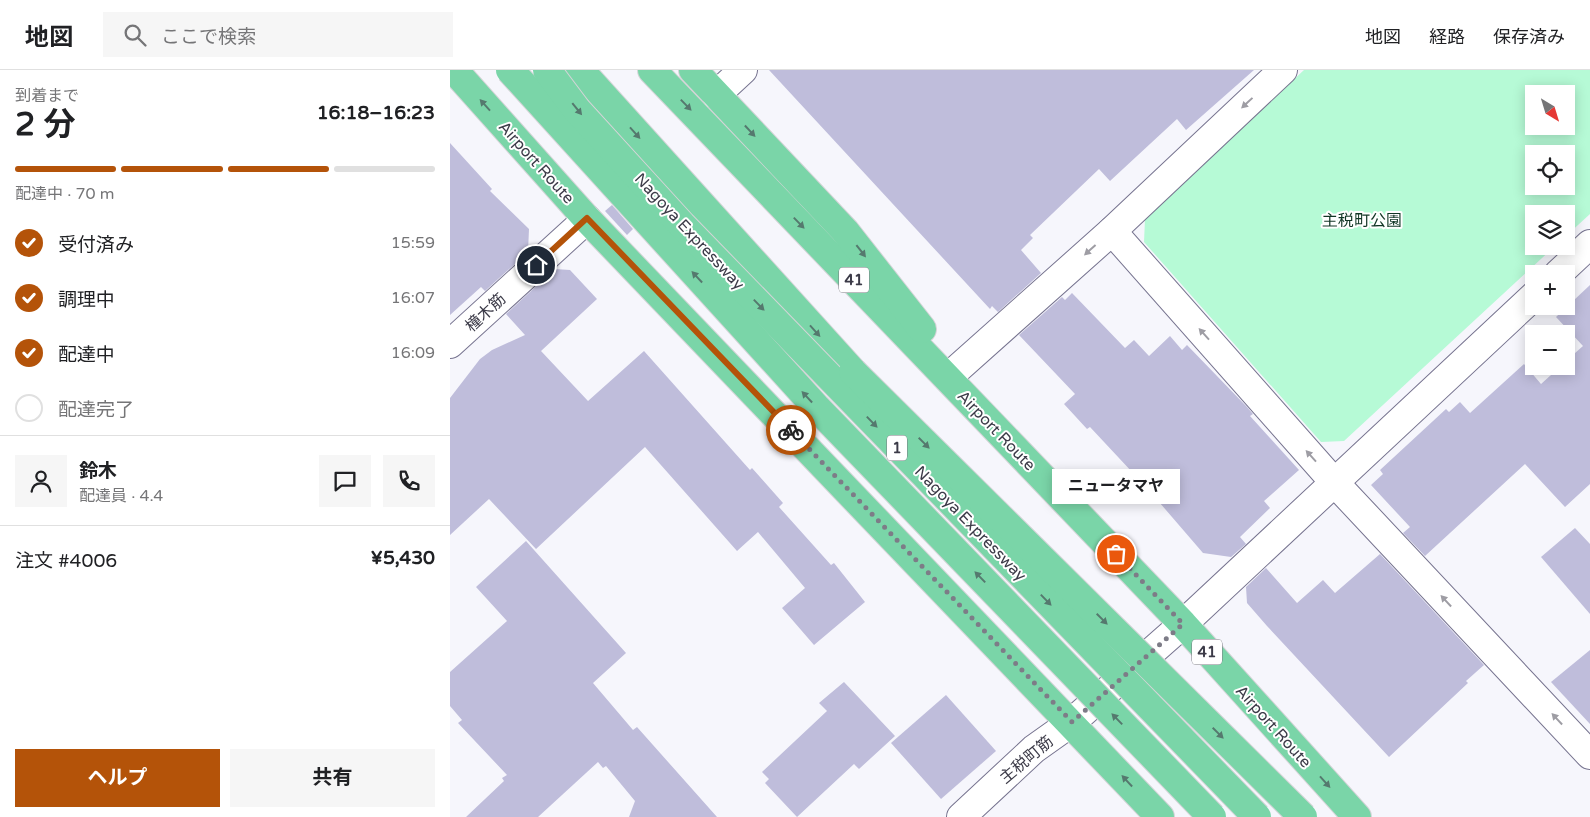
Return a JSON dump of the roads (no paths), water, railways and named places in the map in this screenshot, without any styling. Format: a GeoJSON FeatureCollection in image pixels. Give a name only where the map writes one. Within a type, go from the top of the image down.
{"type":"FeatureCollection","features":[{"type":"Feature","properties":{"kind":"highway","name":"Airport Route"},"geometry":{"type":"LineString","coordinates":[[454,70],[587,218],[1072,722],[1160,817]]}},
{"type":"Feature","properties":{"kind":"highway","name":"Nagoya Expressway"},"geometry":{"type":"LineString","coordinates":[[510,70],[816,407],[1212,817]]}},
{"type":"Feature","properties":{"kind":"highway","name":"Nagoya Expressway"},"geometry":{"type":"LineString","coordinates":[[547,70],[577,110],[682,225],[1257,817]]}},
{"type":"Feature","properties":{"kind":"highway"},"geometry":{"type":"LineString","coordinates":[[580,70],[852,372],[1303,817]]}},
{"type":"Feature","properties":{"kind":"highway","name":"Airport Route"},"geometry":{"type":"LineString","coordinates":[[652,70],[1183,624],[1357,817]]}},
{"type":"Feature","properties":{"kind":"highway","name":"41"},"geometry":{"type":"LineString","coordinates":[[693,70],[845,231],[955,370],[1055,490]]}},
{"type":"Feature","properties":{"kind":"street"},"geometry":{"type":"LineString","coordinates":[[716,95],[743,70]]}},
{"type":"Feature","properties":{"kind":"street"},"geometry":{"type":"LineString","coordinates":[[955,370],[1112,231],[1283,70]]}},
{"type":"Feature","properties":{"kind":"street","name":"橦木筋"},"geometry":{"type":"LineString","coordinates":[[450,344],[587,218]]}},
{"type":"Feature","properties":{"kind":"street"},"geometry":{"type":"LineString","coordinates":[[1112,231],[1334,482],[1590,755]]}},
{"type":"Feature","properties":{"kind":"street"},"geometry":{"type":"LineString","coordinates":[[1568,265],[1590,244]]}},
{"type":"Feature","properties":{"kind":"street","name":"主税町筋"},"geometry":{"type":"LineString","coordinates":[[960,817],[1034,749],[1072,722],[1183,624],[1525,304]]}},
{"type":"Feature","properties":{"kind":"place","name":"ニュータマヤ"},"geometry":{"type":"Point","coordinates":[1116,554]}},
{"type":"Feature","properties":{"kind":"park label","name":"主税町公園"},"geometry":{"type":"Point","coordinates":[1362,220]}}]}
